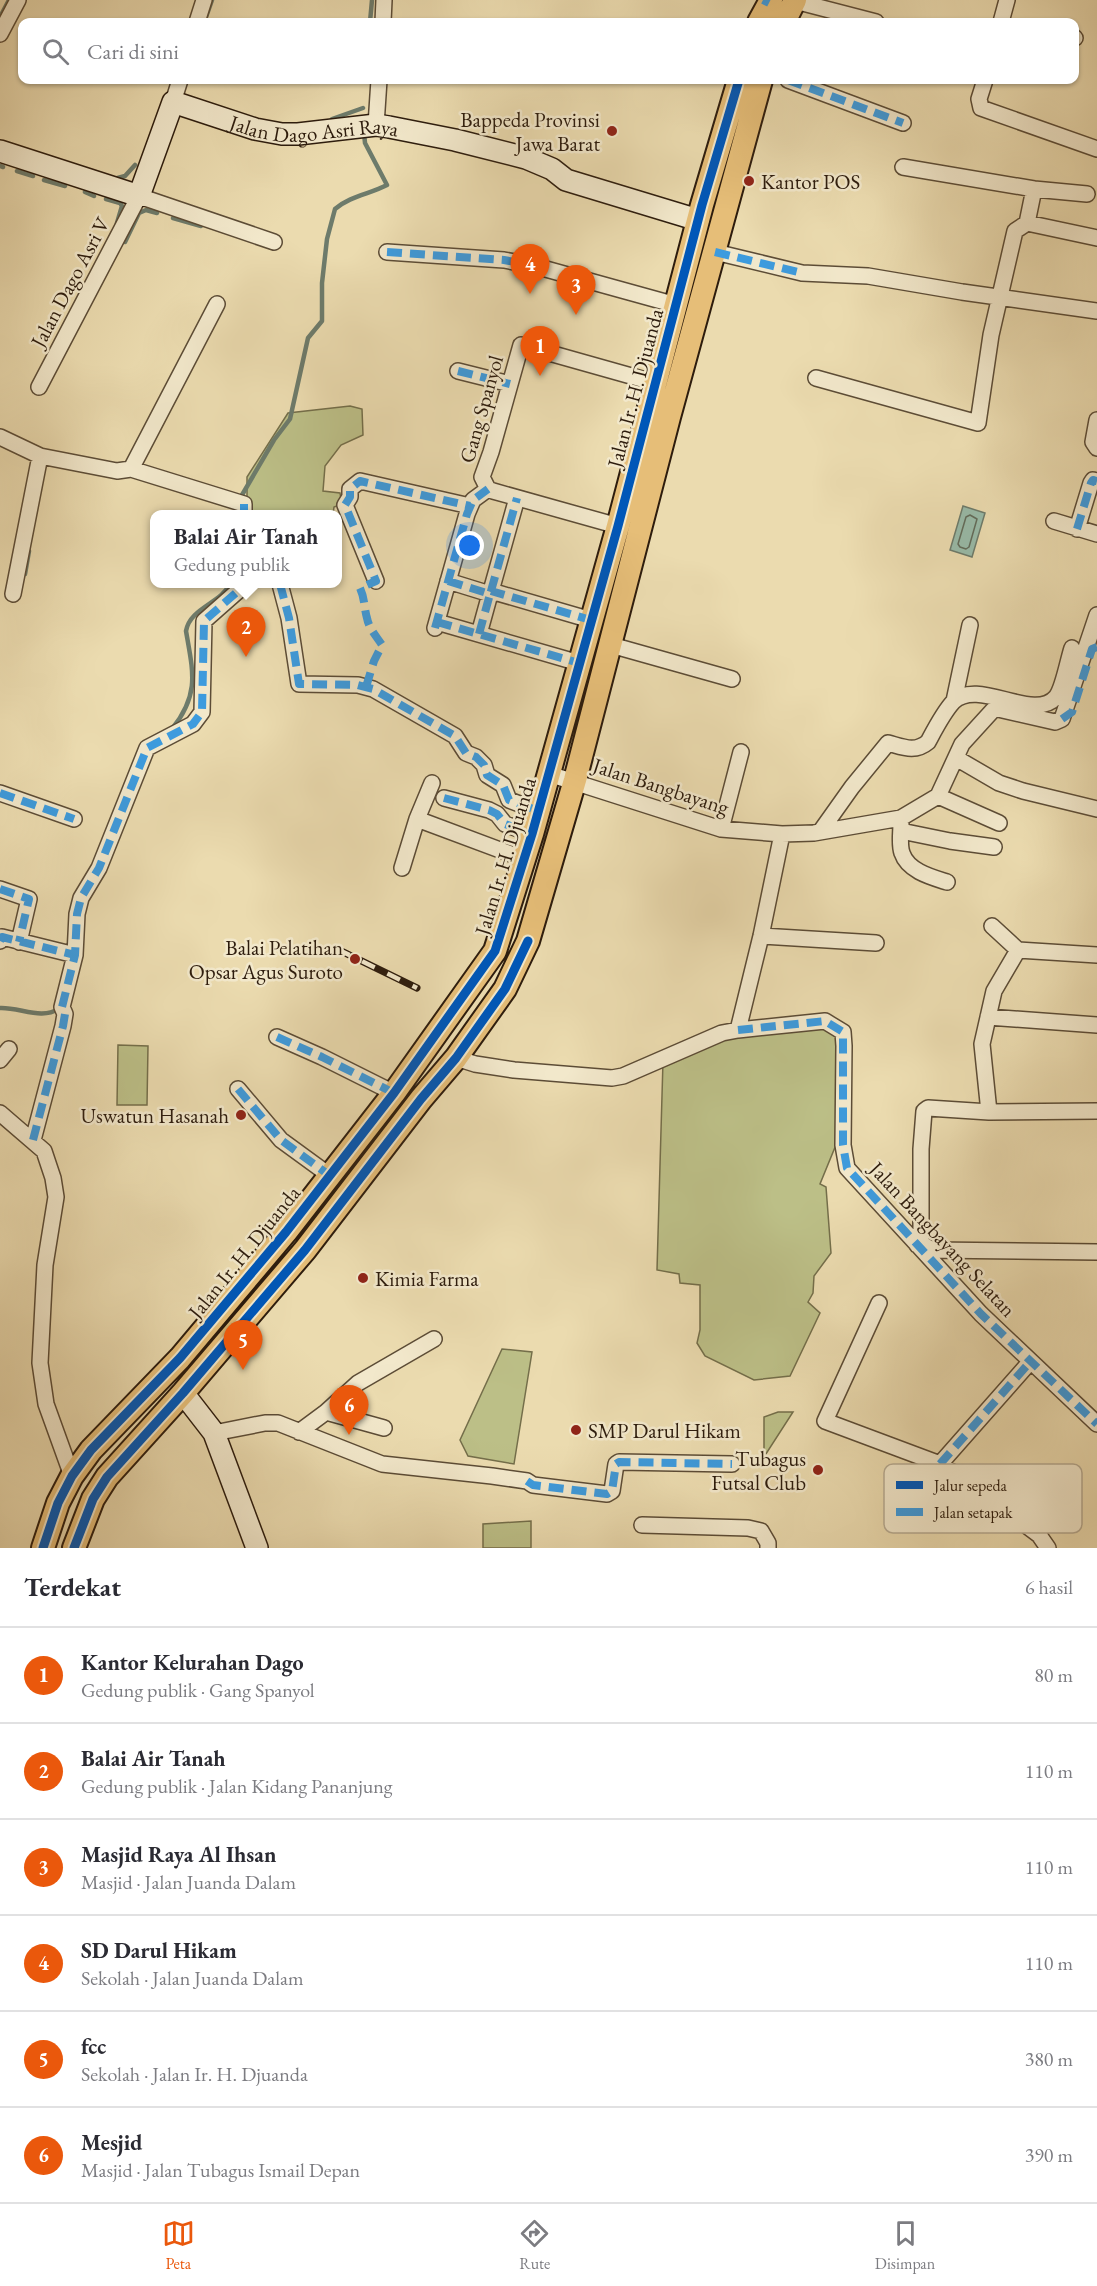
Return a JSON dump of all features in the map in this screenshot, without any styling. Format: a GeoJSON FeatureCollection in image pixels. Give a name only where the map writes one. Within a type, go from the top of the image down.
{"type":"FeatureCollection","features":[{"type":"Feature","properties":{"kind":"main road"},"geometry":{"type":"LineString","coordinates":[[786,18],[795,0]]}},
{"type":"Feature","properties":{"kind":"main road","name":"Jalan Ir. H. Djuanda"},"geometry":{"type":"LineString","coordinates":[[74,1548],[93,1499],[107,1478],[305,1250],[421,1099],[456,1058],[505,989],[528,941],[611,645],[656,383],[700,212],[738,84]]}},
{"type":"Feature","properties":{"kind":"main road","name":"Jalan Ir. H. Djuanda"},"geometry":{"type":"LineString","coordinates":[[44,1548],[58,1503],[72,1476],[90,1450],[180,1358],[286,1232],[394,1093],[495,951],[549,774],[618,526],[639,490],[715,252],[759,84]]}},
{"type":"Feature","properties":{"kind":"main road"},"geometry":{"type":"LineString","coordinates":[[502,930],[528,941]]}},
{"type":"Feature","properties":{"kind":"main road"},"geometry":{"type":"LineString","coordinates":[[286,1232],[305,1250]]}},
{"type":"Feature","properties":{"kind":"street"},"geometry":{"type":"LineString","coordinates":[[0,34],[18,0]]}},
{"type":"Feature","properties":{"kind":"street"},"geometry":{"type":"LineString","coordinates":[[198,18],[204,0]]}},
{"type":"Feature","properties":{"kind":"street"},"geometry":{"type":"LineString","coordinates":[[382,18],[384,0]]}},
{"type":"Feature","properties":{"kind":"street"},"geometry":{"type":"LineString","coordinates":[[795,0],[861,18]]}},
{"type":"Feature","properties":{"kind":"street"},"geometry":{"type":"LineString","coordinates":[[1006,18],[1008,0]]}},
{"type":"Feature","properties":{"kind":"street"},"geometry":{"type":"LineString","coordinates":[[140,196],[179,84]]}},
{"type":"Feature","properties":{"kind":"street"},"geometry":{"type":"LineString","coordinates":[[376,125],[379,84]]}},
{"type":"Feature","properties":{"kind":"street"},"geometry":{"type":"LineString","coordinates":[[799,84],[903,123]]}},
{"type":"Feature","properties":{"kind":"street"},"geometry":{"type":"LineString","coordinates":[[984,84],[979,99],[981,108],[1097,149]]}},
{"type":"Feature","properties":{"kind":"street","name":"Jalan Dago Asri Raya"},"geometry":{"type":"LineString","coordinates":[[173,102],[255,129],[282,134],[376,125],[455,140],[526,158],[552,168],[566,180],[700,212]]}},
{"type":"Feature","properties":{"kind":"street"},"geometry":{"type":"LineString","coordinates":[[0,152],[140,196],[274,242]]}},
{"type":"Feature","properties":{"kind":"street"},"geometry":{"type":"LineString","coordinates":[[903,167],[1034,189],[1087,194]]}},
{"type":"Feature","properties":{"kind":"street"},"geometry":{"type":"LineString","coordinates":[[816,378],[978,423],[986,363],[1015,231],[1027,223],[1034,189]]}},
{"type":"Feature","properties":{"kind":"street","name":"Jalan Dago Asri V"},"geometry":{"type":"LineString","coordinates":[[39,387],[140,196]]}},
{"type":"Feature","properties":{"kind":"street"},"geometry":{"type":"LineString","coordinates":[[1027,223],[1097,238]]}},
{"type":"Feature","properties":{"kind":"street"},"geometry":{"type":"LineString","coordinates":[[387,252],[456,256],[535,266],[676,305]]}},
{"type":"Feature","properties":{"kind":"street"},"geometry":{"type":"LineString","coordinates":[[715,252],[802,273],[868,276],[1097,311]]}},
{"type":"Feature","properties":{"kind":"street"},"geometry":{"type":"LineString","coordinates":[[131,469],[217,304]]}},
{"type":"Feature","properties":{"kind":"street","name":"Gang Spanyol"},"geometry":{"type":"LineString","coordinates":[[618,526],[488,489],[482,477],[521,345],[656,383]]}},
{"type":"Feature","properties":{"kind":"street"},"geometry":{"type":"LineString","coordinates":[[458,371],[510,384]]}},
{"type":"Feature","properties":{"kind":"street"},"geometry":{"type":"LineString","coordinates":[[1097,420],[1093,444],[1097,448]]}},
{"type":"Feature","properties":{"kind":"street"},"geometry":{"type":"LineString","coordinates":[[0,437],[40,456],[117,471],[131,469],[244,509]]}},
{"type":"Feature","properties":{"kind":"street"},"geometry":{"type":"LineString","coordinates":[[13,594],[40,456]]}},
{"type":"Feature","properties":{"kind":"street"},"geometry":{"type":"LineString","coordinates":[[1077,529],[1091,483],[1093,480],[1097,481]]}},
{"type":"Feature","properties":{"kind":"street"},"geometry":{"type":"LineString","coordinates":[[376,581],[345,505],[350,497],[350,489],[356,483],[360,481],[470,506]]}},
{"type":"Feature","properties":{"kind":"street"},"geometry":{"type":"LineString","coordinates":[[488,489],[473,500],[470,506],[436,625],[479,634],[579,663]]}},
{"type":"Feature","properties":{"kind":"street"},"geometry":{"type":"LineString","coordinates":[[479,634],[517,498]]}},
{"type":"Feature","properties":{"kind":"street"},"geometry":{"type":"LineString","coordinates":[[1054,521],[1097,534]]}},
{"type":"Feature","properties":{"kind":"street"},"geometry":{"type":"LineString","coordinates":[[448,581],[591,620]]}},
{"type":"Feature","properties":{"kind":"street"},"geometry":{"type":"LineString","coordinates":[[33,1140],[63,1026],[65,1014],[62,1007],[75,955],[77,914],[81,898],[99,868],[147,748],[193,724],[202,712],[204,621],[239,588]]}},
{"type":"Feature","properties":{"kind":"street"},"geometry":{"type":"LineString","coordinates":[[281,588],[289,618],[299,684],[358,685],[373,689],[455,736],[466,753],[476,757],[484,765],[487,775],[502,783],[509,800],[538,811]]}},
{"type":"Feature","properties":{"kind":"street"},"geometry":{"type":"LineString","coordinates":[[1062,719],[1097,615]]}},
{"type":"Feature","properties":{"kind":"street"},"geometry":{"type":"LineString","coordinates":[[820,832],[852,787],[888,743],[911,750],[922,747],[928,742],[954,701],[970,625]]}},
{"type":"Feature","properties":{"kind":"street"},"geometry":{"type":"LineString","coordinates":[[611,645],[732,679]]}},
{"type":"Feature","properties":{"kind":"street"},"geometry":{"type":"LineString","coordinates":[[999,823],[938,796],[969,734],[995,710],[1055,722],[1062,719],[1072,712],[1092,649],[1097,647]]}},
{"type":"Feature","properties":{"kind":"street"},"geometry":{"type":"LineString","coordinates":[[954,701],[967,695],[1034,705],[1047,704],[1057,696],[1072,648]]}},
{"type":"Feature","properties":{"kind":"street"},"geometry":{"type":"LineString","coordinates":[[721,829],[741,753]]}},
{"type":"Feature","properties":{"kind":"street"},"geometry":{"type":"LineString","coordinates":[[956,758],[999,783],[1097,809]]}},
{"type":"Feature","properties":{"kind":"street","name":"Jalan Bangbayang"},"geometry":{"type":"LineString","coordinates":[[549,774],[575,780],[721,829],[782,834],[901,824],[938,796]]}},
{"type":"Feature","properties":{"kind":"street"},"geometry":{"type":"LineString","coordinates":[[402,868],[417,819],[432,783]]}},
{"type":"Feature","properties":{"kind":"street"},"geometry":{"type":"LineString","coordinates":[[0,793],[74,819]]}},
{"type":"Feature","properties":{"kind":"street"},"geometry":{"type":"LineString","coordinates":[[444,798],[489,810],[497,814],[505,824],[531,834]]}},
{"type":"Feature","properties":{"kind":"street"},"geometry":{"type":"LineString","coordinates":[[417,819],[524,859]]}},
{"type":"Feature","properties":{"kind":"street"},"geometry":{"type":"LineString","coordinates":[[947,882],[924,875],[906,860],[901,852],[901,824],[937,839],[994,848]]}},
{"type":"Feature","properties":{"kind":"street"},"geometry":{"type":"LineString","coordinates":[[738,1030],[761,936],[782,834]]}},
{"type":"Feature","properties":{"kind":"street"},"geometry":{"type":"LineString","coordinates":[[0,889],[30,899],[19,942]]}},
{"type":"Feature","properties":{"kind":"street"},"geometry":{"type":"LineString","coordinates":[[992,926],[1018,950],[1097,955]]}},
{"type":"Feature","properties":{"kind":"street"},"geometry":{"type":"LineString","coordinates":[[761,936],[876,943]]}},
{"type":"Feature","properties":{"kind":"street"},"geometry":{"type":"LineString","coordinates":[[1,938],[75,955]]}},
{"type":"Feature","properties":{"kind":"street"},"geometry":{"type":"LineString","coordinates":[[989,1112],[982,1054],[988,1017],[994,992],[1018,950]]}},
{"type":"Feature","properties":{"kind":"street"},"geometry":{"type":"LineString","coordinates":[[988,1017],[1097,1025]]}},
{"type":"Feature","properties":{"kind":"street","name":"Jalan Bangbayang Selatan"},"geometry":{"type":"LineString","coordinates":[[456,1058],[475,1064],[514,1070],[612,1078],[623,1076],[709,1038],[738,1030],[825,1021],[843,1032],[843,1146],[847,1168],[981,1314],[1009,1338],[1030,1362],[1097,1424]]}},
{"type":"Feature","properties":{"kind":"street"},"geometry":{"type":"LineString","coordinates":[[277,1037],[394,1093]]}},
{"type":"Feature","properties":{"kind":"street"},"geometry":{"type":"LineString","coordinates":[[238,1089],[281,1140],[329,1175]]}},
{"type":"Feature","properties":{"kind":"street"},"geometry":{"type":"LineString","coordinates":[[1097,1112],[989,1112],[928,1108],[924,1111],[921,1149],[919,1244],[932,1250],[1097,1252]]}},
{"type":"Feature","properties":{"kind":"street"},"geometry":{"type":"LineString","coordinates":[[0,1113],[44,1151],[51,1167],[56,1197],[44,1276],[40,1363],[46,1404],[72,1476]]}},
{"type":"Feature","properties":{"kind":"street"},"geometry":{"type":"LineString","coordinates":[[879,1303],[825,1421],[940,1464],[1030,1362]]}},
{"type":"Feature","properties":{"kind":"street"},"geometry":{"type":"LineString","coordinates":[[299,1432],[326,1412],[358,1383],[434,1339]]}},
{"type":"Feature","properties":{"kind":"street"},"geometry":{"type":"LineString","coordinates":[[183,1393],[214,1433],[256,1548]]}},
{"type":"Feature","properties":{"kind":"street"},"geometry":{"type":"LineString","coordinates":[[326,1412],[384,1428]]}},
{"type":"Feature","properties":{"kind":"street"},"geometry":{"type":"LineString","coordinates":[[214,1433],[278,1423],[382,1464],[492,1476],[527,1481],[533,1485],[607,1494],[612,1491],[616,1464],[619,1462],[732,1464]]}},
{"type":"Feature","properties":{"kind":"street"},"geometry":{"type":"LineString","coordinates":[[642,1525],[748,1528],[760,1531],[768,1543],[768,1548]]}},
{"type":"Feature","properties":{"kind":"street"},"geometry":{"type":"LineString","coordinates":[[1036,1533],[1048,1548]]}},
{"type":"Feature","properties":{"kind":"green space"},"geometry":{"type":"Polygon","coordinates":[[[350,406],[362,409],[363,435],[341,445],[325,466],[323,491],[340,493],[342,504],[334,507],[334,510],[247,510],[247,477],[288,413],[350,406]]]}},
{"type":"Feature","properties":{"kind":"green space"},"geometry":{"type":"Polygon","coordinates":[[[824,1025],[841,1035],[840,1135],[820,1184],[826,1187],[831,1253],[814,1276],[813,1293],[808,1302],[820,1313],[790,1376],[754,1380],[705,1356],[697,1343],[700,1330],[700,1285],[680,1283],[679,1274],[657,1270],[663,1061],[711,1038],[824,1025]]]}},
{"type":"Feature","properties":{"kind":"green space"},"geometry":{"type":"Polygon","coordinates":[[[118,1045],[148,1046],[147,1105],[117,1105],[118,1045]]]}},
{"type":"Feature","properties":{"kind":"green space"},"geometry":{"type":"Polygon","coordinates":[[[502,1349],[532,1352],[514,1464],[468,1456],[460,1440],[502,1349]]]}},
{"type":"Feature","properties":{"kind":"green space"},"geometry":{"type":"Polygon","coordinates":[[[778,1412],[793,1412],[764,1457],[764,1417],[778,1412]]]}},
{"type":"Feature","properties":{"kind":"green space"},"geometry":{"type":"Polygon","coordinates":[[[531,1521],[531,1548],[483,1548],[483,1524],[531,1521]]]}},
{"type":"Feature","properties":{"kind":"water"},"geometry":{"type":"Polygon","coordinates":[[[963,506],[985,513],[972,557],[950,550],[963,506]]]}},
{"type":"Feature","properties":{"kind":"waterway"},"geometry":{"type":"LineString","coordinates":[[0,17],[9,0]]}},
{"type":"Feature","properties":{"kind":"waterway"},"geometry":{"type":"LineString","coordinates":[[206,18],[212,0]]}},
{"type":"Feature","properties":{"kind":"waterway"},"geometry":{"type":"LineString","coordinates":[[370,18],[372,0]]}},
{"type":"Feature","properties":{"kind":"waterway"},"geometry":{"type":"LineString","coordinates":[[332,119],[363,108]]}},
{"type":"Feature","properties":{"kind":"waterway"},"geometry":{"type":"LineString","coordinates":[[242,495],[274,440],[290,419],[308,338],[322,321],[322,283],[327,239],[335,209],[347,201],[387,185],[365,143],[364,133]]}},
{"type":"Feature","properties":{"kind":"waterway"},"geometry":{"type":"LineString","coordinates":[[114,179],[125,176],[135,165]]}},
{"type":"Feature","properties":{"kind":"waterway"},"geometry":{"type":"LineString","coordinates":[[17,171],[33,176]]}},
{"type":"Feature","properties":{"kind":"waterway"},"geometry":{"type":"LineString","coordinates":[[44,180],[65,186]]}},
{"type":"Feature","properties":{"kind":"waterway"},"geometry":{"type":"LineString","coordinates":[[85,192],[94,196]]}},
{"type":"Feature","properties":{"kind":"waterway"},"geometry":{"type":"LineString","coordinates":[[106,199],[120,203],[122,206],[117,223]]}},
{"type":"Feature","properties":{"kind":"waterway"},"geometry":{"type":"LineString","coordinates":[[125,242],[139,213],[146,210],[157,213]]}},
{"type":"Feature","properties":{"kind":"waterway"},"geometry":{"type":"LineString","coordinates":[[173,218],[201,226]]}},
{"type":"Feature","properties":{"kind":"waterway"},"geometry":{"type":"LineString","coordinates":[[25,574],[29,551]]}},
{"type":"Feature","properties":{"kind":"waterway"},"geometry":{"type":"LineString","coordinates":[[172,729],[187,705],[191,693],[192,671],[186,631],[189,623],[199,611],[228,588]]}},
{"type":"Feature","properties":{"kind":"waterway"},"geometry":{"type":"LineString","coordinates":[[0,1008],[38,1013],[58,1009]]}},
{"type":"Feature","properties":{"kind":"railway"},"geometry":{"type":"LineString","coordinates":[[337,949],[417,988]]}},
{"type":"Feature","properties":{"kind":"marked path"},"geometry":{"type":"LineString","coordinates":[[763,0],[769,3]]}},
{"type":"Feature","properties":{"kind":"marked path"},"geometry":{"type":"LineString","coordinates":[[799,84],[903,123]]}},
{"type":"Feature","properties":{"kind":"marked path"},"geometry":{"type":"LineString","coordinates":[[387,252],[504,260],[535,266]]}},
{"type":"Feature","properties":{"kind":"marked path"},"geometry":{"type":"LineString","coordinates":[[715,252],[802,273]]}},
{"type":"Feature","properties":{"kind":"marked path"},"geometry":{"type":"LineString","coordinates":[[458,371],[510,384]]}},
{"type":"Feature","properties":{"kind":"marked path"},"geometry":{"type":"LineString","coordinates":[[1077,529],[1091,483],[1093,480],[1097,481]]}},
{"type":"Feature","properties":{"kind":"marked path"},"geometry":{"type":"LineString","coordinates":[[366,687],[382,645],[368,622],[360,588],[376,581],[345,505],[350,497],[350,489],[360,481],[470,506]]}},
{"type":"Feature","properties":{"kind":"marked path"},"geometry":{"type":"LineString","coordinates":[[435,628],[467,514],[473,500],[488,489]]}},
{"type":"Feature","properties":{"kind":"marked path"},"geometry":{"type":"LineString","coordinates":[[491,591],[517,498]]}},
{"type":"Feature","properties":{"kind":"marked path"},"geometry":{"type":"LineString","coordinates":[[244,504],[244,510]]}},
{"type":"Feature","properties":{"kind":"marked path"},"geometry":{"type":"LineString","coordinates":[[448,581],[591,620]]}},
{"type":"Feature","properties":{"kind":"marked path"},"geometry":{"type":"LineString","coordinates":[[33,1140],[63,1026],[65,1014],[62,1007],[75,955],[77,914],[81,898],[99,868],[147,748],[193,724],[202,712],[204,621],[239,588]]}},
{"type":"Feature","properties":{"kind":"marked path"},"geometry":{"type":"LineString","coordinates":[[281,588],[289,618],[299,684],[358,685],[373,689],[455,736],[466,753],[476,757],[484,765],[487,775],[503,785],[509,800],[538,811]]}},
{"type":"Feature","properties":{"kind":"marked path"},"geometry":{"type":"LineString","coordinates":[[479,634],[490,594]]}},
{"type":"Feature","properties":{"kind":"marked path"},"geometry":{"type":"LineString","coordinates":[[437,622],[579,663]]}},
{"type":"Feature","properties":{"kind":"marked path"},"geometry":{"type":"LineString","coordinates":[[1062,719],[1072,712],[1092,649],[1097,647]]}},
{"type":"Feature","properties":{"kind":"marked path"},"geometry":{"type":"LineString","coordinates":[[0,793],[74,819]]}},
{"type":"Feature","properties":{"kind":"marked path"},"geometry":{"type":"LineString","coordinates":[[444,798],[489,810],[497,814],[505,824],[532,834]]}},
{"type":"Feature","properties":{"kind":"marked path"},"geometry":{"type":"LineString","coordinates":[[0,889],[29,899],[19,942]]}},
{"type":"Feature","properties":{"kind":"marked path"},"geometry":{"type":"LineString","coordinates":[[0,941],[2,937],[75,955]]}},
{"type":"Feature","properties":{"kind":"marked path"},"geometry":{"type":"LineString","coordinates":[[738,1030],[825,1021],[843,1032],[843,1145],[847,1168],[981,1314],[1097,1424]]}},
{"type":"Feature","properties":{"kind":"marked path"},"geometry":{"type":"LineString","coordinates":[[277,1037],[394,1093]]}},
{"type":"Feature","properties":{"kind":"marked path"},"geometry":{"type":"LineString","coordinates":[[238,1089],[281,1140],[329,1175]]}},
{"type":"Feature","properties":{"kind":"marked path"},"geometry":{"type":"LineString","coordinates":[[940,1464],[1030,1362]]}},
{"type":"Feature","properties":{"kind":"marked path"},"geometry":{"type":"LineString","coordinates":[[527,1481],[533,1485],[607,1494],[612,1491],[616,1464],[619,1462],[732,1464]]}},
{"type":"Feature","properties":{"kind":"cycle path"},"geometry":{"type":"LineString","coordinates":[[43,1548],[58,1503],[72,1476],[91,1450],[180,1358],[286,1232],[394,1093],[495,951],[532,834],[618,526],[702,205],[738,84]]}},
{"type":"Feature","properties":{"kind":"cycle path"},"geometry":{"type":"LineString","coordinates":[[74,1548],[93,1499],[107,1477],[183,1393],[305,1250],[421,1099],[456,1058],[505,989],[528,941]]}},
{"type":"Feature","properties":{"kind":"place","name":"Bappeda Provinsi Jawa Barat"},"geometry":{"type":"Point","coordinates":[612,131]}},
{"type":"Feature","properties":{"kind":"place","name":"Kantor POS"},"geometry":{"type":"Point","coordinates":[749,181]}},
{"type":"Feature","properties":{"kind":"place","name":"SD Darul Hikam"},"geometry":{"type":"Point","coordinates":[530,294]}},
{"type":"Feature","properties":{"kind":"place","name":"Masjid Raya Al Ihsan"},"geometry":{"type":"Point","coordinates":[576,315]}},
{"type":"Feature","properties":{"kind":"place","name":"Kantor Kelurahan Dago"},"geometry":{"type":"Point","coordinates":[540,376]}},
{"type":"Feature","properties":{"kind":"place","name":"Balai Air Tanah"},"geometry":{"type":"Point","coordinates":[246,657]}},
{"type":"Feature","properties":{"kind":"place","name":"Balai Pelatihan Opsar Agus Suroto"},"geometry":{"type":"Point","coordinates":[355,959]}},
{"type":"Feature","properties":{"kind":"place","name":"Uswatun Hasanah"},"geometry":{"type":"Point","coordinates":[241,1115]}},
{"type":"Feature","properties":{"kind":"place","name":"Kimia Farma"},"geometry":{"type":"Point","coordinates":[363,1278]}},
{"type":"Feature","properties":{"kind":"place","name":"fcc"},"geometry":{"type":"Point","coordinates":[243,1370]}},
{"type":"Feature","properties":{"kind":"place","name":"SMP Darul Hikam"},"geometry":{"type":"Point","coordinates":[576,1430]}},
{"type":"Feature","properties":{"kind":"place","name":"Mesjid"},"geometry":{"type":"Point","coordinates":[349,1435]}},
{"type":"Feature","properties":{"kind":"place","name":"Tubagus Futsal Club"},"geometry":{"type":"Point","coordinates":[818,1470]}}]}
